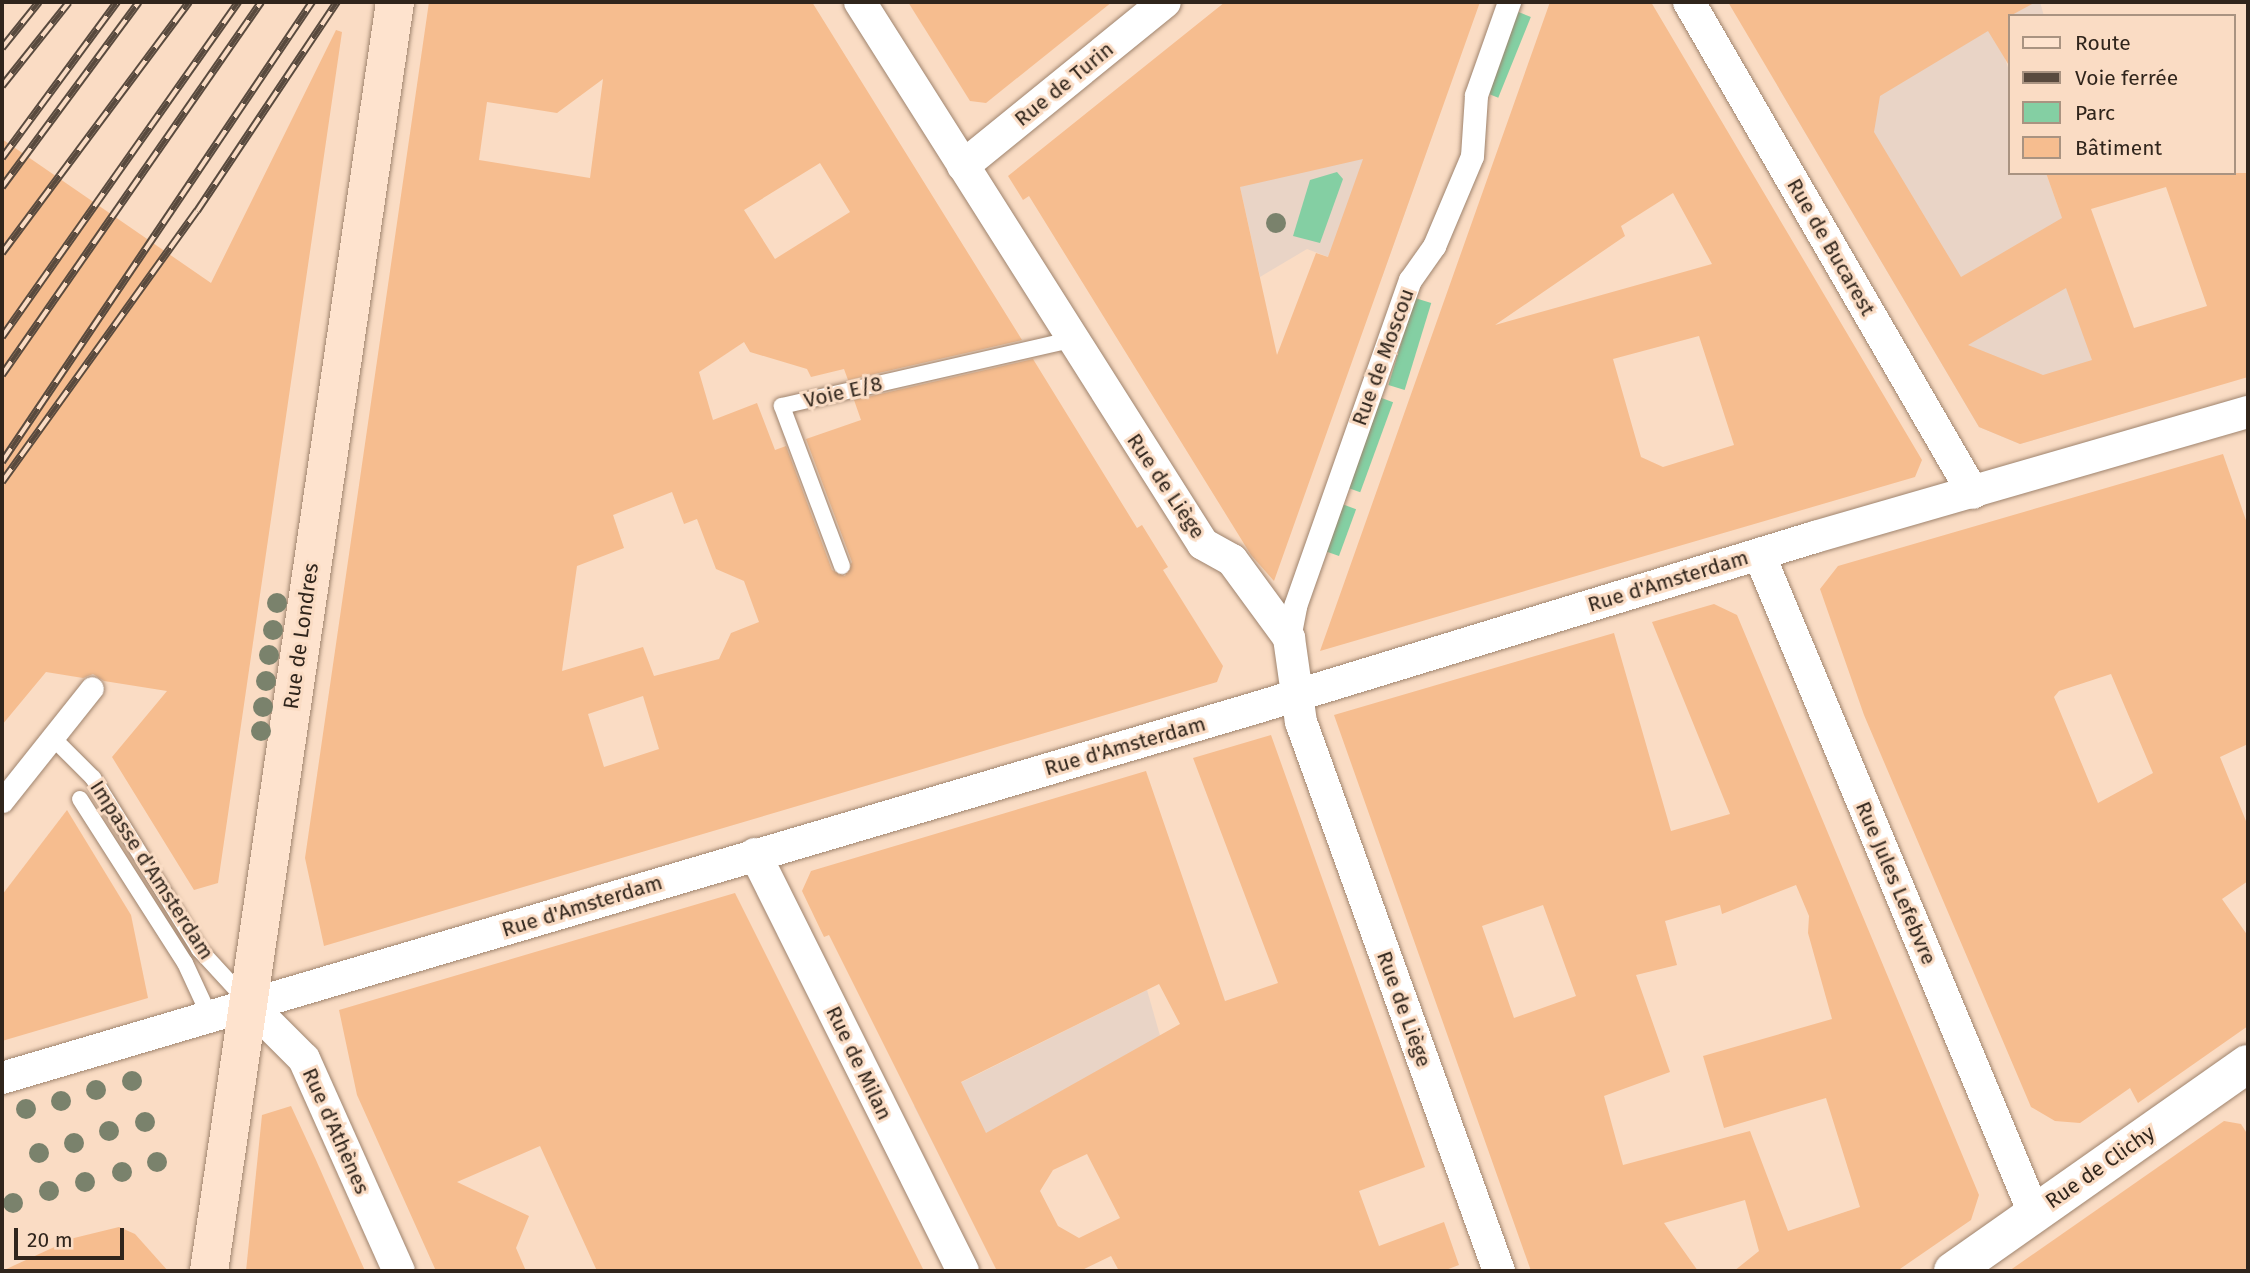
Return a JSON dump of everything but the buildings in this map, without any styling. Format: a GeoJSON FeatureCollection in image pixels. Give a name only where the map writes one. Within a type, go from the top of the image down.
{"type":"FeatureCollection","features":[{"type":"Feature","properties":{"kind":"main road","name":"Rue de Londres"},"geometry":{"type":"LineString","coordinates":[[209,1271],[395,2]]}},
{"type":"Feature","properties":{"kind":"street","name":"Rue de Liège"},"geometry":{"type":"LineString","coordinates":[[860,2],[1070,340],[1203,544],[1232,560],[1289,638],[1300,694],[1301,722],[1499,1271]]}},
{"type":"Feature","properties":{"kind":"street","name":"Rue de Turin"},"geometry":{"type":"LineString","coordinates":[[963,166],[1165,2]]}},
{"type":"Feature","properties":{"kind":"street","name":"Rue de Moscou"},"geometry":{"type":"LineString","coordinates":[[1289,638],[1295,606],[1410,280],[1434,246],[1472,156],[1476,95],[1509,2]]}},
{"type":"Feature","properties":{"kind":"street","name":"Rue de Bucarest"},"geometry":{"type":"LineString","coordinates":[[1689,2],[1973,493]]}},
{"type":"Feature","properties":{"kind":"street","name":"Rue d'Amsterdam"},"geometry":{"type":"LineString","coordinates":[[2,1077],[1300,694],[1759,554],[2247,417]]}},
{"type":"Feature","properties":{"kind":"street","name":"Rue Jules Lefebvre"},"geometry":{"type":"LineString","coordinates":[[1759,554],[2034,1213]]}},
{"type":"Feature","properties":{"kind":"street"},"geometry":{"type":"LineString","coordinates":[[2,801],[92,688]]}},
{"type":"Feature","properties":{"kind":"street","name":"Rue de Milan"},"geometry":{"type":"LineString","coordinates":[[755,854],[963,1271]]}},
{"type":"Feature","properties":{"kind":"street","name":"Rue d'Athènes"},"geometry":{"type":"LineString","coordinates":[[250,1005],[304,1059],[400,1271]]}},
{"type":"Feature","properties":{"kind":"street","name":"Rue de Clichy"},"geometry":{"type":"LineString","coordinates":[[1953,1271],[2247,1069]]}},
{"type":"Feature","properties":{"kind":"lane","name":"Voie E/8"},"geometry":{"type":"LineString","coordinates":[[842,566],[782,406],[1070,340]]}},
{"type":"Feature","properties":{"kind":"lane","name":"Impasse d'Amsterdam"},"geometry":{"type":"LineString","coordinates":[[52,737],[93,778],[200,949],[250,1005]]}},
{"type":"Feature","properties":{"kind":"lane"},"geometry":{"type":"LineString","coordinates":[[80,799],[186,963],[210,1017]]}},
{"type":"Feature","properties":{"kind":"shaded area"},"geometry":{"type":"Polygon","coordinates":[[[1918,2],[2040,2],[2043,14],[2008,14],[2008,52],[2004,55],[2008,68],[2008,175],[2047,175],[2131,411],[2020,444],[1979,427],[1777,85],[1918,2]]]}},
{"type":"Feature","properties":{"kind":"shaded area"},"geometry":{"type":"Polygon","coordinates":[[[1437,122],[1382,277],[1307,249],[1260,277],[1240,187],[1437,122]]]}},
{"type":"Feature","properties":{"kind":"shaded area"},"geometry":{"type":"Polygon","coordinates":[[[1147,990],[1169,1067],[955,1186],[914,1106],[1147,990]]]}},
{"type":"Feature","properties":{"kind":"green space"},"geometry":{"type":"Polygon","coordinates":[[[1516,11],[1531,17],[1498,98],[1483,92],[1516,11]]]}},
{"type":"Feature","properties":{"kind":"green space"},"geometry":{"type":"Polygon","coordinates":[[[1337,172],[1343,179],[1320,243],[1293,236],[1310,180],[1337,172]]]}},
{"type":"Feature","properties":{"kind":"green space"},"geometry":{"type":"Polygon","coordinates":[[[1415,298],[1431,303],[1405,390],[1388,385],[1415,298]]]}},
{"type":"Feature","properties":{"kind":"green space"},"geometry":{"type":"Polygon","coordinates":[[[1379,397],[1393,402],[1360,492],[1346,487],[1379,397]]]}},
{"type":"Feature","properties":{"kind":"green space"},"geometry":{"type":"Polygon","coordinates":[[[1342,504],[1356,509],[1339,556],[1325,551],[1342,504]]]}},
{"type":"Feature","properties":{"kind":"railway"},"geometry":{"type":"LineString","coordinates":[[2,48],[39,2]]}},
{"type":"Feature","properties":{"kind":"railway"},"geometry":{"type":"LineString","coordinates":[[2,86],[69,2]]}},
{"type":"Feature","properties":{"kind":"railway"},"geometry":{"type":"LineString","coordinates":[[2,158],[117,2]]}},
{"type":"Feature","properties":{"kind":"railway"},"geometry":{"type":"LineString","coordinates":[[2,187],[139,2]]}},
{"type":"Feature","properties":{"kind":"railway"},"geometry":{"type":"LineString","coordinates":[[2,253],[189,2]]}},
{"type":"Feature","properties":{"kind":"railway"},"geometry":{"type":"LineString","coordinates":[[2,337],[238,2]]}},
{"type":"Feature","properties":{"kind":"railway"},"geometry":{"type":"LineString","coordinates":[[2,375],[261,2]]}},
{"type":"Feature","properties":{"kind":"railway"},"geometry":{"type":"LineString","coordinates":[[2,462],[312,2]]}},
{"type":"Feature","properties":{"kind":"railway"},"geometry":{"type":"LineString","coordinates":[[2,482],[197,211],[337,2]]}}]}
